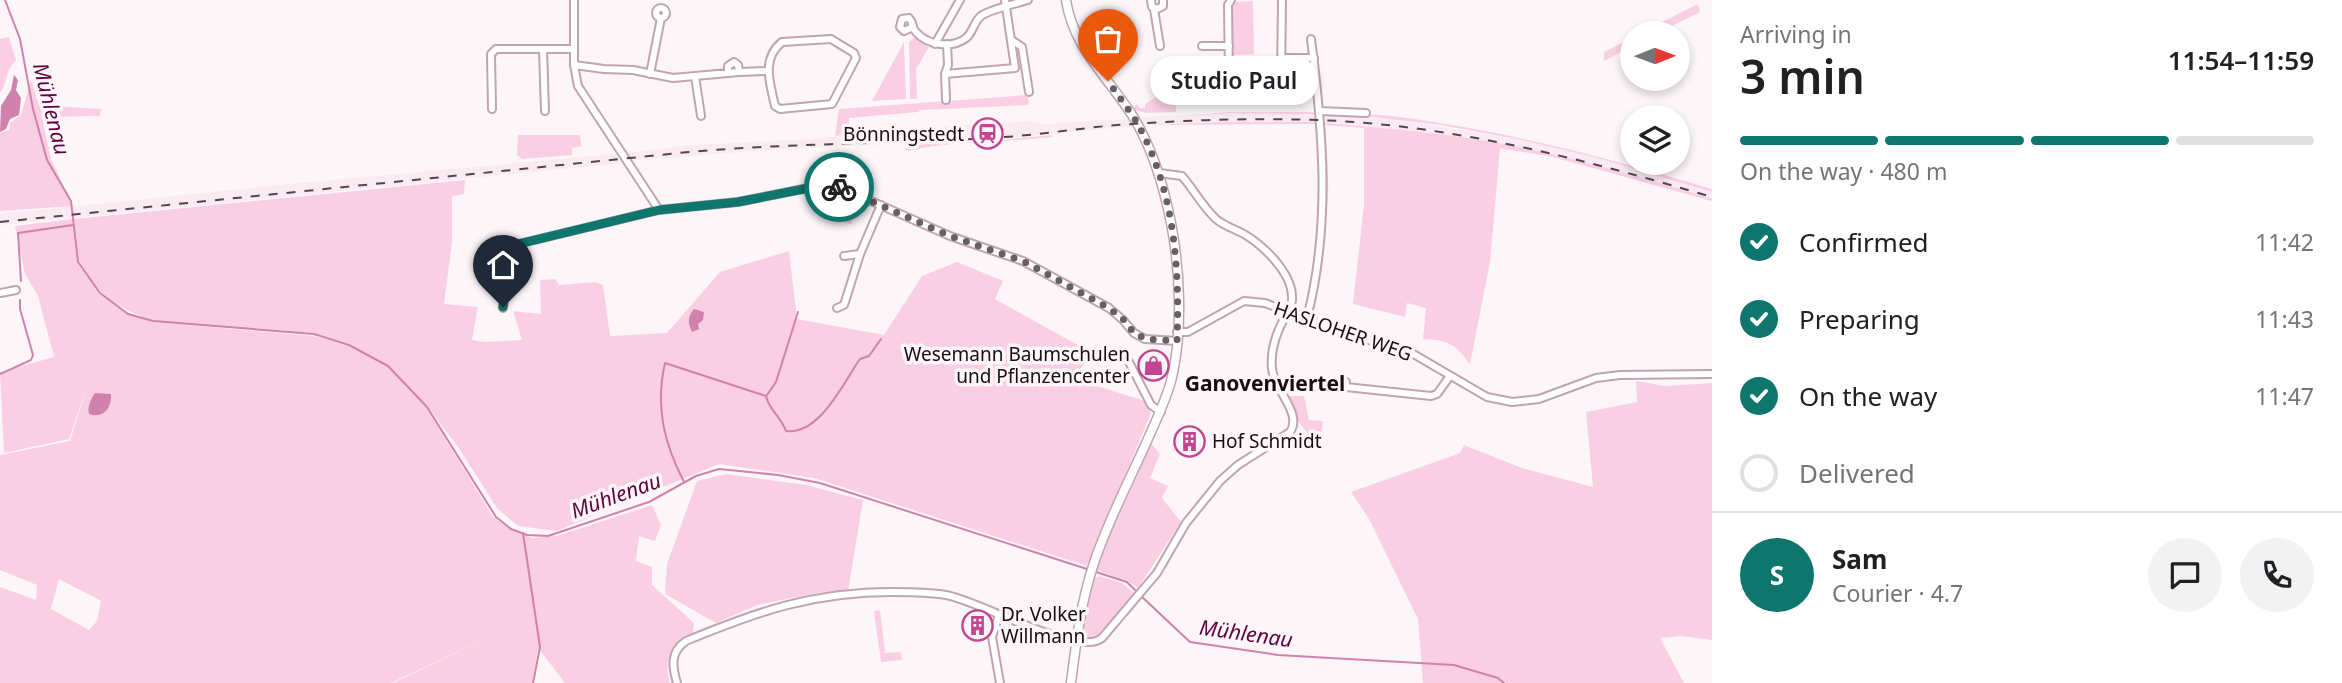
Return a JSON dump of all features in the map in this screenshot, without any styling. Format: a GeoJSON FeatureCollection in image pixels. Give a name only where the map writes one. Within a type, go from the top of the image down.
{"type":"FeatureCollection","features":[{"type":"Feature","properties":{"kind":"main road"},"geometry":{"type":"LineString","coordinates":[[1066,0],[1076,37],[1141,130],[1159,173],[1176,254],[1177,336],[1172,379],[1161,412],[1094,561],[1076,642],[1071,683]]}},
{"type":"Feature","properties":{"kind":"street"},"geometry":{"type":"LineString","coordinates":[[574,0],[574,65],[578,86],[659,210]]}},
{"type":"Feature","properties":{"kind":"street"},"geometry":{"type":"LineString","coordinates":[[935,44],[960,0]]}},
{"type":"Feature","properties":{"kind":"street"},"geometry":{"type":"LineString","coordinates":[[913,27],[918,34],[935,44],[947,44],[966,38],[983,15],[1006,4],[1028,0]]}},
{"type":"Feature","properties":{"kind":"street"},"geometry":{"type":"LineString","coordinates":[[1151,0],[1160,46]]}},
{"type":"Feature","properties":{"kind":"street"},"geometry":{"type":"LineString","coordinates":[[1154,9],[1160,8],[1163,0]]}},
{"type":"Feature","properties":{"kind":"street"},"geometry":{"type":"LineString","coordinates":[[1230,81],[1280,82],[1283,76],[1282,0]]}},
{"type":"Feature","properties":{"kind":"street"},"geometry":{"type":"LineString","coordinates":[[1205,87],[1227,86],[1230,81],[1228,1]]}},
{"type":"Feature","properties":{"kind":"street"},"geometry":{"type":"LineString","coordinates":[[945,74],[1017,69],[1006,4]]}},
{"type":"Feature","properties":{"kind":"street"},"geometry":{"type":"LineString","coordinates":[[650,74],[661,18]]}},
{"type":"Feature","properties":{"kind":"street"},"geometry":{"type":"LineString","coordinates":[[831,39],[854,53],[856,58],[832,104],[780,109],[775,106],[767,71],[778,44],[782,42],[831,39]]}},
{"type":"Feature","properties":{"kind":"street"},"geometry":{"type":"LineString","coordinates":[[1307,318],[1317,275],[1324,194],[1311,39]]}},
{"type":"Feature","properties":{"kind":"street"},"geometry":{"type":"LineString","coordinates":[[1013,41],[1022,47],[1029,92]]}},
{"type":"Feature","properties":{"kind":"street"},"geometry":{"type":"LineString","coordinates":[[946,100],[947,44]]}},
{"type":"Feature","properties":{"kind":"street"},"geometry":{"type":"LineString","coordinates":[[1202,46],[1229,46]]}},
{"type":"Feature","properties":{"kind":"street"},"geometry":{"type":"LineString","coordinates":[[492,109],[491,54],[496,49],[574,48]]}},
{"type":"Feature","properties":{"kind":"street"},"geometry":{"type":"LineString","coordinates":[[543,49],[545,111]]}},
{"type":"Feature","properties":{"kind":"street"},"geometry":{"type":"LineString","coordinates":[[1283,58],[1314,58]]}},
{"type":"Feature","properties":{"kind":"street"},"geometry":{"type":"LineString","coordinates":[[574,65],[633,70],[673,78],[767,71]]}},
{"type":"Feature","properties":{"kind":"street"},"geometry":{"type":"LineString","coordinates":[[695,76],[702,116]]}},
{"type":"Feature","properties":{"kind":"street"},"geometry":{"type":"LineString","coordinates":[[1319,111],[1366,113]]}},
{"type":"Feature","properties":{"kind":"street"},"geometry":{"type":"LineString","coordinates":[[677,683],[673,665],[674,654],[678,646],[686,641],[788,604],[831,595],[921,592],[969,600],[999,615],[1076,642],[1098,642],[1157,573],[1186,523],[1220,481],[1238,465],[1290,432],[1294,426],[1291,411],[1276,384],[1272,370],[1275,338],[1292,299],[1289,284],[1264,249],[1216,219],[1182,176],[1159,173]]}},
{"type":"Feature","properties":{"kind":"street"},"geometry":{"type":"LineString","coordinates":[[503,307],[510,246],[659,210],[738,202],[826,185],[836,186],[950,236],[1027,263],[1109,308],[1124,320],[1134,333],[1146,339],[1177,336]]}},
{"type":"Feature","properties":{"kind":"street"},"geometry":{"type":"LineString","coordinates":[[837,308],[844,305],[860,254],[881,205]]}},
{"type":"Feature","properties":{"kind":"street"},"geometry":{"type":"LineString","coordinates":[[844,256],[860,254]]}},
{"type":"Feature","properties":{"kind":"street"},"geometry":{"type":"LineString","coordinates":[[0,293],[16,290]]}},
{"type":"Feature","properties":{"kind":"street","name":"HASLOHER WEG"},"geometry":{"type":"LineString","coordinates":[[1177,336],[1244,302],[1265,303],[1341,332],[1410,352],[1487,397],[1511,402],[1539,399],[1596,378],[1620,375],[1712,374]]}},
{"type":"Feature","properties":{"kind":"street"},"geometry":{"type":"LineString","coordinates":[[1129,362],[1151,405],[1161,412]]}},
{"type":"Feature","properties":{"kind":"street"},"geometry":{"type":"LineString","coordinates":[[1346,387],[1431,396],[1437,394],[1450,376]]}},
{"type":"Feature","properties":{"kind":"street"},"geometry":{"type":"LineString","coordinates":[[999,615],[992,637],[999,681]]}},
{"type":"Feature","properties":{"kind":"shaded area"},"geometry":{"type":"Polygon","coordinates":[[[1253,1],[1254,54],[1232,55],[1231,5],[1235,2],[1253,1]]]}},
{"type":"Feature","properties":{"kind":"shaded area"},"geometry":{"type":"Polygon","coordinates":[[[1698,4],[1700,12],[1682,21],[1664,21],[1698,4]]]}},
{"type":"Feature","properties":{"kind":"shaded area"},"geometry":{"type":"Polygon","coordinates":[[[9,37],[16,60],[0,93],[0,39],[9,37]]]}},
{"type":"Feature","properties":{"kind":"shaded area"},"geometry":{"type":"Polygon","coordinates":[[[915,37],[929,47],[916,69],[917,99],[910,99],[909,42],[915,37]]]}},
{"type":"Feature","properties":{"kind":"shaded area"},"geometry":{"type":"Polygon","coordinates":[[[904,42],[906,99],[872,101],[904,42]]]}},
{"type":"Feature","properties":{"kind":"shaded area"},"geometry":{"type":"Polygon","coordinates":[[[1620,44],[1620,53],[1604,61],[1604,52],[1620,44]]]}},
{"type":"Feature","properties":{"kind":"shaded area"},"geometry":{"type":"Polygon","coordinates":[[[1163,60],[1175,60],[1179,66],[1179,92],[1157,64],[1163,60]]]}},
{"type":"Feature","properties":{"kind":"shaded area"},"geometry":{"type":"Polygon","coordinates":[[[14,75],[18,80],[16,90],[21,98],[19,115],[10,119],[6,129],[0,132],[1,106],[11,90],[14,75]]]}},
{"type":"Feature","properties":{"kind":"shaded area"},"geometry":{"type":"Polygon","coordinates":[[[1163,76],[1176,92],[1176,112],[1147,113],[1134,110],[1136,104],[1145,108],[1145,104],[1161,94],[1154,81],[1163,76]]]}},
{"type":"Feature","properties":{"kind":"shaded area"},"geometry":{"type":"Polygon","coordinates":[[[31,80],[39,105],[101,109],[100,116],[42,117],[51,159],[73,206],[0,211],[0,133],[9,130],[10,123],[21,115],[31,80]]]}},
{"type":"Feature","properties":{"kind":"shaded area"},"geometry":{"type":"Polygon","coordinates":[[[1027,95],[1028,105],[921,110],[849,118],[849,134],[835,136],[839,109],[1027,95]]]}},
{"type":"Feature","properties":{"kind":"shaded area"},"geometry":{"type":"Polygon","coordinates":[[[1230,112],[1314,114],[1230,113],[1182,116],[1230,112]]]}},
{"type":"Feature","properties":{"kind":"shaded area"},"geometry":{"type":"Polygon","coordinates":[[[1230,113],[1314,114],[1315,122],[1144,125],[1139,117],[1230,113]]]}},
{"type":"Feature","properties":{"kind":"shaded area"},"geometry":{"type":"Polygon","coordinates":[[[1327,114],[1393,119],[1522,140],[1620,165],[1620,172],[1519,147],[1437,134],[1322,123],[1327,114]]]}},
{"type":"Feature","properties":{"kind":"shaded area"},"geometry":{"type":"Polygon","coordinates":[[[1347,114],[1417,119],[1458,126],[1523,139],[1586,154],[1620,165],[1522,140],[1441,125],[1347,114]]]}},
{"type":"Feature","properties":{"kind":"shaded area"},"geometry":{"type":"Polygon","coordinates":[[[1129,119],[1134,126],[1001,139],[764,150],[630,161],[625,153],[694,145],[811,139],[931,127],[1129,119]]]}},
{"type":"Feature","properties":{"kind":"shaded area"},"geometry":{"type":"Polygon","coordinates":[[[1315,122],[1322,151],[1320,226],[1317,226],[1320,175],[1315,124],[1148,125],[1315,122]]]}},
{"type":"Feature","properties":{"kind":"shaded area"},"geometry":{"type":"Polygon","coordinates":[[[1322,123],[1471,138],[1569,158],[1620,171],[1620,175],[1641,177],[1712,201],[1553,157],[1500,148],[1490,262],[1470,364],[1451,344],[1423,339],[1426,308],[1407,303],[1405,317],[1353,304],[1364,205],[1364,128],[1325,125],[1328,192],[1323,226],[1326,153],[1322,123]]]}},
{"type":"Feature","properties":{"kind":"shaded area"},"geometry":{"type":"Polygon","coordinates":[[[518,135],[580,135],[581,146],[572,148],[572,155],[522,159],[517,155],[518,135]]]}},
{"type":"Feature","properties":{"kind":"shaded area"},"geometry":{"type":"Polygon","coordinates":[[[1053,135],[907,151],[905,145],[980,142],[1053,135]]]}},
{"type":"Feature","properties":{"kind":"shaded area"},"geometry":{"type":"Polygon","coordinates":[[[615,154],[621,163],[0,225],[0,214],[615,154]]]}},
{"type":"Feature","properties":{"kind":"shaded area"},"geometry":{"type":"Polygon","coordinates":[[[1630,175],[1655,175],[1712,192],[1712,199],[1630,175]]]}},
{"type":"Feature","properties":{"kind":"shaded area"},"geometry":{"type":"Polygon","coordinates":[[[1655,175],[1712,189],[1712,192],[1655,175]]]}},
{"type":"Feature","properties":{"kind":"shaded area"},"geometry":{"type":"Polygon","coordinates":[[[465,180],[464,194],[452,196],[452,242],[444,304],[478,307],[472,340],[522,340],[513,311],[541,314],[540,280],[555,279],[559,285],[595,282],[603,285],[610,336],[667,333],[720,272],[789,251],[797,319],[884,335],[922,276],[957,262],[1003,281],[995,299],[1094,354],[1072,378],[1145,401],[1151,413],[1087,566],[814,478],[719,464],[556,531],[518,526],[497,508],[458,447],[427,406],[389,366],[350,344],[314,333],[154,321],[111,300],[86,274],[77,253],[74,219],[465,180]]]}},
{"type":"Feature","properties":{"kind":"shaded area"},"geometry":{"type":"Polygon","coordinates":[[[845,193],[857,197],[852,201],[851,210],[855,213],[851,224],[839,221],[845,193]]]}},
{"type":"Feature","properties":{"kind":"shaded area"},"geometry":{"type":"Polygon","coordinates":[[[72,219],[77,263],[100,294],[127,314],[153,322],[314,336],[349,346],[388,367],[426,407],[493,517],[511,530],[532,538],[557,536],[652,505],[661,525],[655,541],[639,536],[636,561],[652,567],[652,585],[694,623],[693,634],[674,648],[668,659],[670,683],[565,683],[538,648],[532,683],[393,683],[500,632],[391,683],[0,683],[0,587],[36,600],[37,585],[0,570],[0,455],[70,441],[87,387],[69,439],[4,453],[0,372],[54,357],[38,296],[25,274],[15,226],[72,219]],[[59,579],[51,609],[89,630],[97,621],[101,601],[59,579]]]}},
{"type":"Feature","properties":{"kind":"shaded area"},"geometry":{"type":"Polygon","coordinates":[[[694,309],[704,312],[703,320],[698,324],[699,329],[692,332],[689,320],[694,309]]]}},
{"type":"Feature","properties":{"kind":"shaded area"},"geometry":{"type":"Polygon","coordinates":[[[1636,381],[1665,386],[1712,383],[1712,640],[1681,636],[1660,638],[1684,683],[1423,683],[1418,619],[1369,519],[1351,492],[1460,453],[1464,445],[1522,468],[1593,487],[1586,412],[1637,402],[1636,381]]]}},
{"type":"Feature","properties":{"kind":"shaded area"},"geometry":{"type":"Polygon","coordinates":[[[95,393],[111,394],[108,408],[98,415],[89,414],[95,393]]]}},
{"type":"Feature","properties":{"kind":"shaded area"},"geometry":{"type":"Polygon","coordinates":[[[1290,396],[1304,396],[1309,420],[1323,421],[1322,432],[1307,432],[1296,419],[1286,399],[1290,396]]]}},
{"type":"Feature","properties":{"kind":"shaded area"},"geometry":{"type":"Polygon","coordinates":[[[1150,442],[1160,454],[1150,478],[1168,486],[1162,498],[1181,522],[1138,588],[1128,581],[1096,570],[1150,442]]]}},
{"type":"Feature","properties":{"kind":"shaded area"},"geometry":{"type":"Polygon","coordinates":[[[726,474],[806,485],[863,500],[848,591],[822,592],[757,605],[716,623],[665,594],[667,564],[697,481],[726,474]]]}},
{"type":"Feature","properties":{"kind":"shaded area"},"geometry":{"type":"Polygon","coordinates":[[[1099,576],[1122,583],[1135,594],[1098,637],[1092,641],[1085,640],[1081,627],[1083,611],[1092,581],[1099,576]]]}},
{"type":"Feature","properties":{"kind":"shaded area"},"geometry":{"type":"Polygon","coordinates":[[[880,610],[885,653],[901,652],[902,660],[881,662],[874,611],[880,610]]]}},
{"type":"Feature","properties":{"kind":"waterway","name":"Mühlenau"},"geometry":{"type":"LineString","coordinates":[[5,0],[20,39],[33,109],[47,160],[71,201],[78,262],[100,293],[128,314],[153,321],[314,334],[349,345],[388,366],[427,407],[496,517],[511,529],[527,535],[548,536],[649,502],[696,476],[719,469],[778,475],[820,483],[1087,569]]}},
{"type":"Feature","properties":{"kind":"waterway"},"geometry":{"type":"LineString","coordinates":[[21,281],[18,233],[73,225]]}},
{"type":"Feature","properties":{"kind":"waterway"},"geometry":{"type":"LineString","coordinates":[[0,374],[31,360],[33,355],[20,300]]}},
{"type":"Feature","properties":{"kind":"waterway"},"geometry":{"type":"LineString","coordinates":[[767,395],[776,382],[798,312]]}},
{"type":"Feature","properties":{"kind":"waterway"},"geometry":{"type":"LineString","coordinates":[[684,482],[671,453],[663,424],[661,395],[665,363],[766,396],[786,431],[798,430],[810,425],[820,416],[860,359],[869,356],[881,339]]}},
{"type":"Feature","properties":{"kind":"waterway"},"geometry":{"type":"LineString","coordinates":[[523,533],[540,647],[533,683]]}},
{"type":"Feature","properties":{"kind":"waterway","name":"Mühlenau"},"geometry":{"type":"LineString","coordinates":[[1096,572],[1127,582],[1137,592]]}},
{"type":"Feature","properties":{"kind":"waterway","name":"Mühlenau"},"geometry":{"type":"LineString","coordinates":[[1141,596],[1190,642],[1278,655],[1454,665],[1498,678],[1504,683]]}},
{"type":"Feature","properties":{"kind":"railway"},"geometry":{"type":"LineString","coordinates":[[0,222],[689,152],[990,138],[1132,124],[1239,119],[1368,123],[1468,137],[1566,157],[1712,197]]}},
{"type":"Feature","properties":{"kind":"way so far"},"geometry":{"type":"LineString","coordinates":[[839,187],[950,236],[1023,261],[1109,308],[1124,320],[1134,333],[1146,339],[1177,341],[1176,254],[1159,173],[1141,130],[1108,81]]}},
{"type":"Feature","properties":{"kind":"place","name":"Studio Paul"},"geometry":{"type":"Point","coordinates":[1108,81]}},
{"type":"Feature","properties":{"kind":"place","name":"Bönningstedt"},"geometry":{"type":"Point","coordinates":[987,134]}},
{"type":"Feature","properties":{"kind":"place","name":"Wesemann Baumschulen und Pflanzencenter"},"geometry":{"type":"Point","coordinates":[1153,365]}},
{"type":"Feature","properties":{"kind":"place","name":"Hof Schmidt"},"geometry":{"type":"Point","coordinates":[1189,441]}},
{"type":"Feature","properties":{"kind":"place","name":"Dr. Volker Willmann"},"geometry":{"type":"Point","coordinates":[978,625]}},
{"type":"Feature","properties":{"kind":"district","name":"Ganovenviertel"},"geometry":{"type":"Point","coordinates":[1265,384]}},
{"type":"Feature","properties":{"kind":"route"},"geometry":{"type":"LineString","coordinates":[[503,307],[510,246],[659,210],[738,202],[824,185],[839,187]]}}]}
